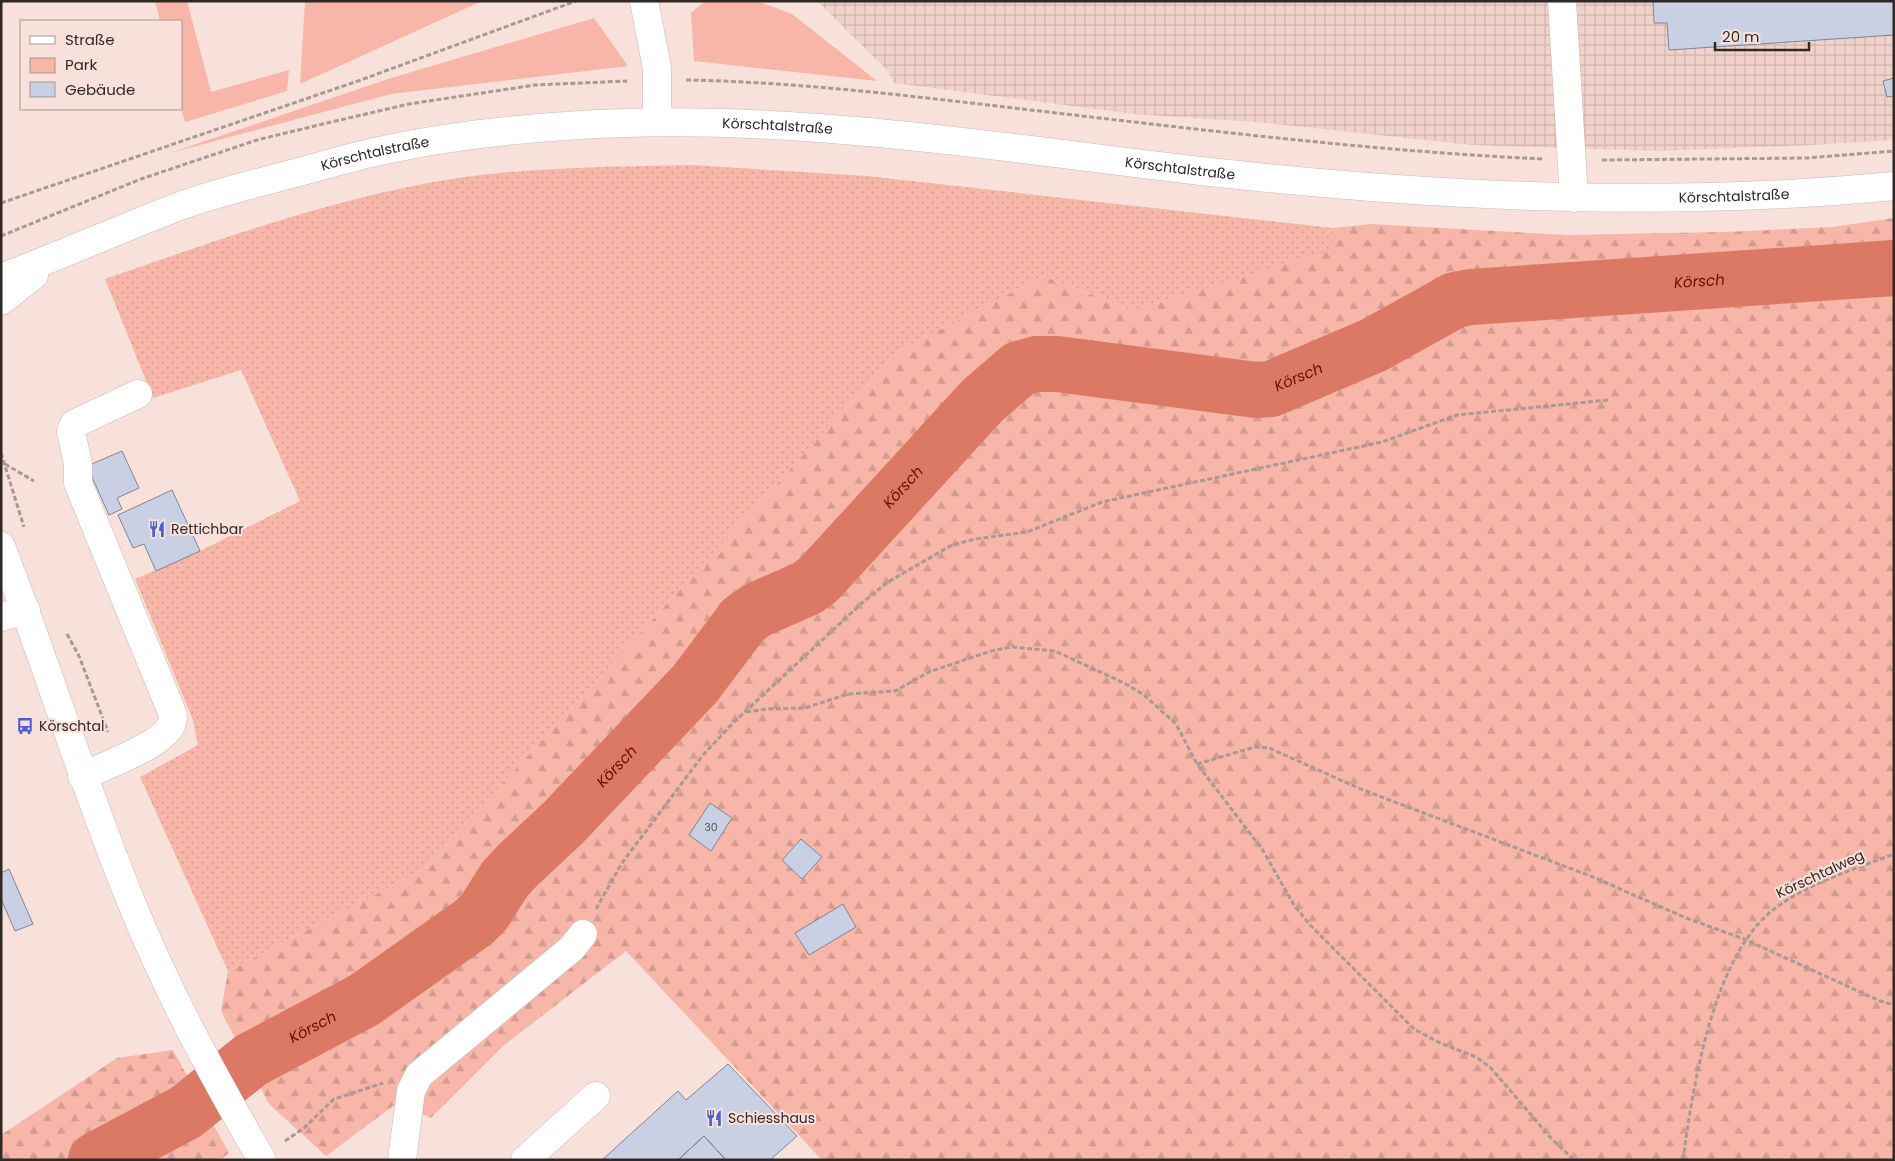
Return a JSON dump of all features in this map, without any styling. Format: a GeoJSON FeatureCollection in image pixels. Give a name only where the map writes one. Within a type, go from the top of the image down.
{"type":"FeatureCollection","features":[{"type":"Feature","properties":{"kind":"main road"},"geometry":{"type":"LineString","coordinates":[[644,1],[657,80],[657,122]]}},
{"type":"Feature","properties":{"kind":"main road"},"geometry":{"type":"LineString","coordinates":[[1562,1],[1574,198]]}},
{"type":"Feature","properties":{"kind":"main road","name":"Körschtalstraße"},"geometry":{"type":"LineString","coordinates":[[1,278],[57,257],[184,204],[378,151],[474,136],[566,126],[657,122],[742,123],[856,132],[1217,172],[1404,190],[1574,198],[1700,198],[1894,186]]}},
{"type":"Feature","properties":{"kind":"main road"},"geometry":{"type":"LineString","coordinates":[[1,301],[57,257]]}},
{"type":"Feature","properties":{"kind":"main road"},"geometry":{"type":"LineString","coordinates":[[82,776],[134,754],[167,732],[172,724],[171,710],[78,483],[78,465],[71,431],[76,423],[138,394]]}},
{"type":"Feature","properties":{"kind":"main road"},"geometry":{"type":"LineString","coordinates":[[1,546],[14,613],[82,776],[132,906],[188,1025],[264,1150]]}},
{"type":"Feature","properties":{"kind":"main road"},"geometry":{"type":"LineString","coordinates":[[402,1160],[411,1091],[415,1080],[450,1047],[572,948],[583,934]]}},
{"type":"Feature","properties":{"kind":"main road"},"geometry":{"type":"LineString","coordinates":[[525,1160],[596,1096]]}},
{"type":"Feature","properties":{"kind":"path"},"geometry":{"type":"LineString","coordinates":[[1,203],[358,81],[576,1]]}},
{"type":"Feature","properties":{"kind":"path"},"geometry":{"type":"LineString","coordinates":[[657,80],[729,81],[913,97],[1269,137],[1466,155],[1572,160],[1807,158],[1894,151]]}},
{"type":"Feature","properties":{"kind":"path"},"geometry":{"type":"LineString","coordinates":[[583,934],[622,863],[703,755],[744,713],[862,602],[888,582],[952,545],[975,539],[1027,532],[1082,509],[1132,494],[1382,442],[1457,415],[1608,400]]}},
{"type":"Feature","properties":{"kind":"path"},"geometry":{"type":"LineString","coordinates":[[4,463],[34,481]]}},
{"type":"Feature","properties":{"kind":"path"},"geometry":{"type":"LineString","coordinates":[[744,713],[767,708],[805,708],[848,694],[896,691],[929,672],[991,651],[1019,647],[1041,648],[1060,652],[1126,684],[1144,695],[1176,724],[1197,764],[1262,849],[1294,906],[1310,925],[1414,1029],[1440,1043],[1476,1057],[1490,1067],[1551,1138],[1574,1160]]}},
{"type":"Feature","properties":{"kind":"path"},"geometry":{"type":"LineString","coordinates":[[1197,764],[1255,747],[1269,748],[1363,790],[1593,877],[1686,918],[1744,939],[1880,1001],[1894,1005]]}},
{"type":"Feature","properties":{"kind":"path","name":"Körschtalweg"},"geometry":{"type":"LineString","coordinates":[[1683,1160],[1702,1058],[1718,998],[1744,939],[1767,914],[1787,900],[1894,854]]}},
{"type":"Feature","properties":{"kind":"path"},"geometry":{"type":"LineString","coordinates":[[264,1150],[304,1128],[334,1099],[392,1080],[415,1080]]}},
{"type":"Feature","properties":{"kind":"shaded area"},"geometry":{"type":"Polygon","coordinates":[[[817,1],[1894,1],[1894,140],[1659,151],[1473,145],[1255,122],[1134,114],[894,83],[887,70],[817,1]]]}},
{"type":"Feature","properties":{"kind":"green space"},"geometry":{"type":"Polygon","coordinates":[[[155,1],[187,1],[211,92],[289,70],[287,91],[185,122],[182,110],[182,20],[160,20],[155,1]]]}},
{"type":"Feature","properties":{"kind":"green space"},"geometry":{"type":"Polygon","coordinates":[[[305,1],[482,1],[300,84],[305,1]]]}},
{"type":"Feature","properties":{"kind":"green space"},"geometry":{"type":"Polygon","coordinates":[[[705,1],[757,1],[792,14],[877,81],[694,61],[691,13],[705,1]]]}},
{"type":"Feature","properties":{"kind":"green space"},"geometry":{"type":"Polygon","coordinates":[[[594,18],[628,66],[391,94],[170,153],[388,79],[594,18]]]}},
{"type":"Feature","properties":{"kind":"green space"},"geometry":{"type":"Polygon","coordinates":[[[692,165],[867,176],[1333,228],[1332,250],[1132,310],[1044,276],[898,351],[424,869],[228,971],[140,777],[198,745],[193,720],[135,579],[200,551],[300,501],[241,370],[153,398],[105,279],[305,213],[428,183],[526,171],[592,167],[692,165]]]}},
{"type":"Feature","properties":{"kind":"green space"},"geometry":{"type":"Polygon","coordinates":[[[1894,218],[1894,1160],[822,1160],[626,951],[503,1046],[431,1118],[397,1103],[326,1156],[269,1104],[221,1011],[228,971],[424,869],[898,351],[1044,276],[1132,310],[1331,250],[1333,228],[1371,224],[1566,235],[1723,232],[1832,227],[1894,218]]]}},
{"type":"Feature","properties":{"kind":"green space"},"geometry":{"type":"Polygon","coordinates":[[[173,1050],[229,1153],[220,1160],[1,1160],[1,1135],[117,1058],[173,1050]]]}},
{"type":"Feature","properties":{"kind":"building"},"geometry":{"type":"Polygon","coordinates":[[[1653,1],[1894,1],[1894,35],[1669,50],[1667,23],[1654,23],[1653,1]]]}},
{"type":"Feature","properties":{"kind":"building"},"geometry":{"type":"Polygon","coordinates":[[[1894,78],[1894,96],[1887,97],[1883,81],[1894,78]]]}},
{"type":"Feature","properties":{"kind":"building"},"geometry":{"type":"Polygon","coordinates":[[[122,451],[139,488],[117,498],[122,509],[109,515],[87,466],[122,451]]]}},
{"type":"Feature","properties":{"kind":"building","name":"Rettichbar"},"geometry":{"type":"Polygon","coordinates":[[[172,490],[200,551],[156,571],[144,544],[133,548],[118,515],[172,490]]]}},
{"type":"Feature","properties":{"kind":"building"},"geometry":{"type":"Polygon","coordinates":[[[710,803],[732,818],[711,851],[689,835],[710,803]]]}},
{"type":"Feature","properties":{"kind":"building"},"geometry":{"type":"Polygon","coordinates":[[[801,839],[822,857],[802,879],[782,860],[801,839]]]}},
{"type":"Feature","properties":{"kind":"building"},"geometry":{"type":"Polygon","coordinates":[[[9,869],[33,924],[15,931],[1,899],[1,873],[9,869]]]}},
{"type":"Feature","properties":{"kind":"building"},"geometry":{"type":"Polygon","coordinates":[[[843,904],[856,927],[809,955],[795,933],[843,904]]]}},
{"type":"Feature","properties":{"kind":"building","name":"Schiesshaus"},"geometry":{"type":"Polygon","coordinates":[[[728,1064],[797,1136],[770,1160],[726,1160],[704,1136],[678,1160],[602,1160],[678,1091],[686,1100],[728,1064]]]}},
{"type":"Feature","properties":{"kind":"building"},"geometry":{"type":"Polygon","coordinates":[[[704,1136],[726,1160],[678,1160],[704,1136]]]}},
{"type":"Feature","properties":{"kind":"waterway","name":"Körsch"},"geometry":{"type":"LineString","coordinates":[[96,1160],[186,1112],[251,1060],[364,1000],[474,922],[484,912],[505,879],[563,823],[695,684],[743,620],[757,610],[807,588],[819,579],[982,401],[1019,369],[1036,364],[1057,364],[1256,390],[1271,389],[1374,345],[1455,300],[1471,297],[1894,268]]}},
{"type":"Feature","properties":{"kind":"place","name":"Rettichbar"},"geometry":{"type":"Point","coordinates":[157,529]}},
{"type":"Feature","properties":{"kind":"place","name":"Körschtal"},"geometry":{"type":"Point","coordinates":[25,726]}},
{"type":"Feature","properties":{"kind":"place","name":"Schiesshaus"},"geometry":{"type":"Point","coordinates":[714,1118]}}]}
